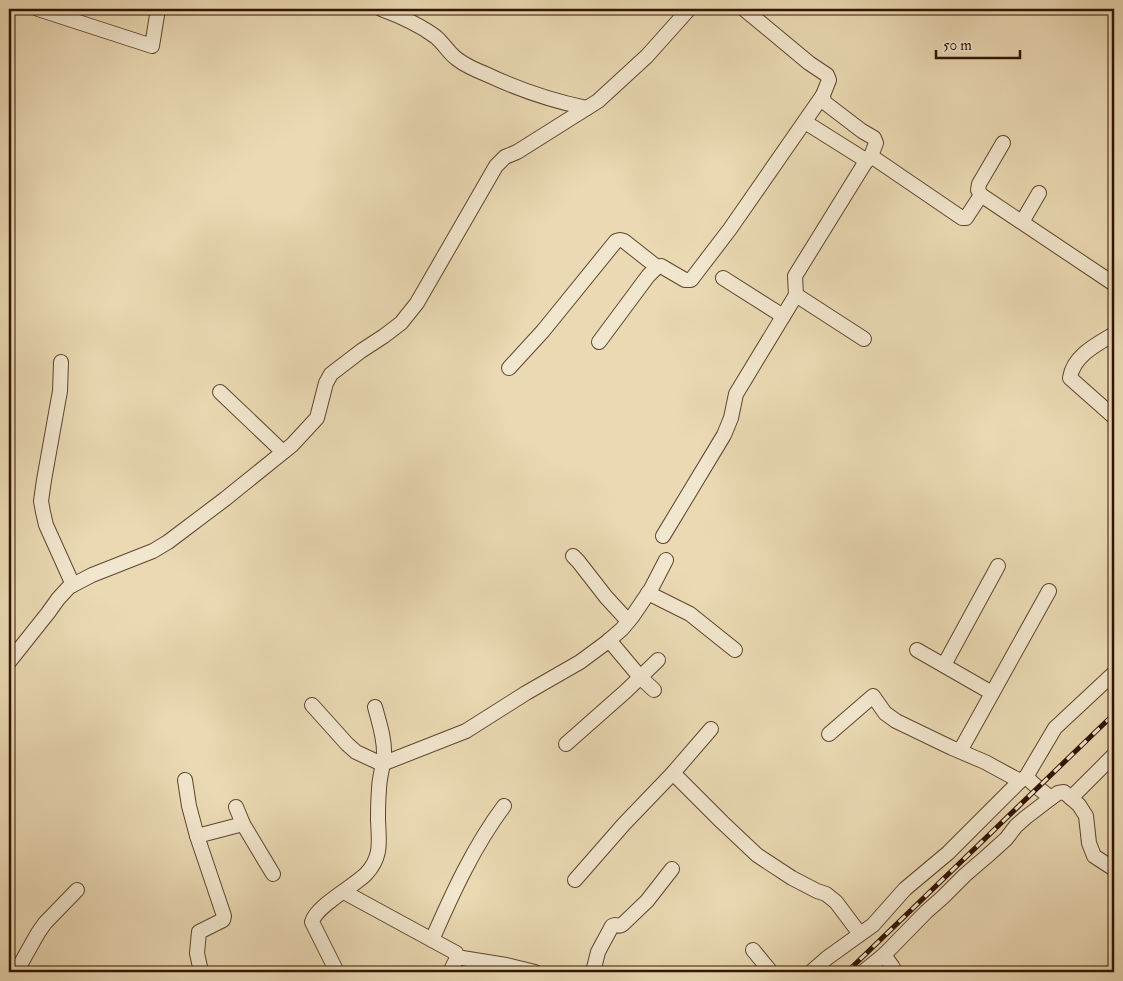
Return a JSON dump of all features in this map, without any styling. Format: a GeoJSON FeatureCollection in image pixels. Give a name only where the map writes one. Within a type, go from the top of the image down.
{"type":"FeatureCollection","features":[{"type":"Feature","properties":{"kind":"street"},"geometry":{"type":"LineString","coordinates":[[38,9],[152,46],[158,9]]}},
{"type":"Feature","properties":{"kind":"street"},"geometry":{"type":"LineString","coordinates":[[381,9],[404,18],[436,37],[457,59],[469,66],[525,91],[587,108]]}},
{"type":"Feature","properties":{"kind":"street"},"geometry":{"type":"LineString","coordinates":[[9,662],[58,599],[73,585],[92,575],[153,551],[168,542],[225,499],[292,444],[317,418],[326,383],[331,374],[384,336],[414,308],[496,166],[505,158],[607,94],[647,56],[689,9]]}},
{"type":"Feature","properties":{"kind":"street"},"geometry":{"type":"LineString","coordinates":[[509,368],[543,331],[616,241],[624,241],[657,267],[661,266],[686,280],[691,280],[730,229],[823,95],[829,80],[827,75],[809,63],[744,9]]}},
{"type":"Feature","properties":{"kind":"street"},"geometry":{"type":"LineString","coordinates":[[663,536],[724,435],[731,418],[736,394],[796,294],[795,276],[876,146],[874,138],[824,102],[823,95]]}},
{"type":"Feature","properties":{"kind":"street"},"geometry":{"type":"LineString","coordinates":[[805,122],[869,158],[962,218],[966,218],[981,195]]}},
{"type":"Feature","properties":{"kind":"street"},"geometry":{"type":"LineString","coordinates":[[1003,143],[979,184],[978,190],[981,195],[1114,284]]}},
{"type":"Feature","properties":{"kind":"street"},"geometry":{"type":"LineString","coordinates":[[1022,222],[1038,193]]}},
{"type":"Feature","properties":{"kind":"street"},"geometry":{"type":"LineString","coordinates":[[599,342],[648,276],[657,267]]}},
{"type":"Feature","properties":{"kind":"street"},"geometry":{"type":"LineString","coordinates":[[723,278],[783,316]]}},
{"type":"Feature","properties":{"kind":"street"},"geometry":{"type":"LineString","coordinates":[[796,294],[864,339]]}},
{"type":"Feature","properties":{"kind":"street"},"geometry":{"type":"LineString","coordinates":[[1114,334],[1079,359],[1070,378],[1114,417]]}},
{"type":"Feature","properties":{"kind":"street"},"geometry":{"type":"LineString","coordinates":[[61,362],[60,391],[41,501],[46,525],[73,585]]}},
{"type":"Feature","properties":{"kind":"street"},"geometry":{"type":"LineString","coordinates":[[220,392],[283,452]]}},
{"type":"Feature","properties":{"kind":"street"},"geometry":{"type":"LineString","coordinates":[[573,556],[628,621]]}},
{"type":"Feature","properties":{"kind":"street"},"geometry":{"type":"LineString","coordinates":[[312,705],[356,752],[382,764],[398,759],[466,731],[580,662],[609,640],[628,621],[648,593],[666,560]]}},
{"type":"Feature","properties":{"kind":"street"},"geometry":{"type":"LineString","coordinates":[[944,666],[998,566]]}},
{"type":"Feature","properties":{"kind":"street"},"geometry":{"type":"LineString","coordinates":[[960,752],[1049,591]]}},
{"type":"Feature","properties":{"kind":"street"},"geometry":{"type":"LineString","coordinates":[[648,593],[690,614],[735,650]]}},
{"type":"Feature","properties":{"kind":"street"},"geometry":{"type":"LineString","coordinates":[[609,640],[640,677],[654,690]]}},
{"type":"Feature","properties":{"kind":"street"},"geometry":{"type":"LineString","coordinates":[[917,650],[992,693]]}},
{"type":"Feature","properties":{"kind":"street"},"geometry":{"type":"LineString","coordinates":[[566,744],[658,660]]}},
{"type":"Feature","properties":{"kind":"street"},"geometry":{"type":"LineString","coordinates":[[811,972],[872,925],[905,888],[948,852],[1023,779],[1055,728],[1114,673]]}},
{"type":"Feature","properties":{"kind":"street"},"geometry":{"type":"LineString","coordinates":[[829,734],[873,696],[885,713],[896,721],[960,752],[1023,779],[1051,798]]}},
{"type":"Feature","properties":{"kind":"street"},"geometry":{"type":"LineString","coordinates":[[334,972],[335,968],[312,922],[319,910],[353,886],[367,873],[376,861],[379,846],[379,790],[384,756],[383,739],[375,707]]}},
{"type":"Feature","properties":{"kind":"street"},"geometry":{"type":"LineString","coordinates":[[575,880],[711,729]]}},
{"type":"Feature","properties":{"kind":"street"},"geometry":{"type":"LineString","coordinates":[[1071,798],[1114,755]]}},
{"type":"Feature","properties":{"kind":"street"},"geometry":{"type":"LineString","coordinates":[[673,773],[757,855],[792,878],[826,894],[836,902],[860,934]]}},
{"type":"Feature","properties":{"kind":"street"},"geometry":{"type":"LineString","coordinates":[[185,780],[189,806],[197,836],[224,916],[222,920],[199,932],[196,953],[201,972]]}},
{"type":"Feature","properties":{"kind":"street"},"geometry":{"type":"LineString","coordinates":[[863,972],[884,955],[926,912],[1006,839],[1024,818],[1058,793],[1064,792],[1079,805],[1086,816],[1089,843],[1094,856],[1114,869]]}},
{"type":"Feature","properties":{"kind":"street"},"geometry":{"type":"LineString","coordinates":[[432,940],[446,906],[466,868],[504,806]]}},
{"type":"Feature","properties":{"kind":"street"},"geometry":{"type":"LineString","coordinates":[[236,807],[243,824],[273,874]]}},
{"type":"Feature","properties":{"kind":"street"},"geometry":{"type":"LineString","coordinates":[[197,836],[243,824]]}},
{"type":"Feature","properties":{"kind":"street"},"geometry":{"type":"LineString","coordinates":[[593,972],[598,952],[612,926],[624,923],[647,901],[672,869]]}},
{"type":"Feature","properties":{"kind":"street"},"geometry":{"type":"LineString","coordinates":[[16,972],[42,928],[77,890]]}},
{"type":"Feature","properties":{"kind":"street"},"geometry":{"type":"LineString","coordinates":[[344,892],[456,953],[456,960],[450,972]]}},
{"type":"Feature","properties":{"kind":"street"},"geometry":{"type":"LineString","coordinates":[[754,950],[771,972]]}},
{"type":"Feature","properties":{"kind":"street"},"geometry":{"type":"LineString","coordinates":[[884,955],[895,972]]}},
{"type":"Feature","properties":{"kind":"street"},"geometry":{"type":"LineString","coordinates":[[456,957],[535,972]]}},
{"type":"Feature","properties":{"kind":"railway"},"geometry":{"type":"LineString","coordinates":[[847,972],[1114,714]]}}]}
